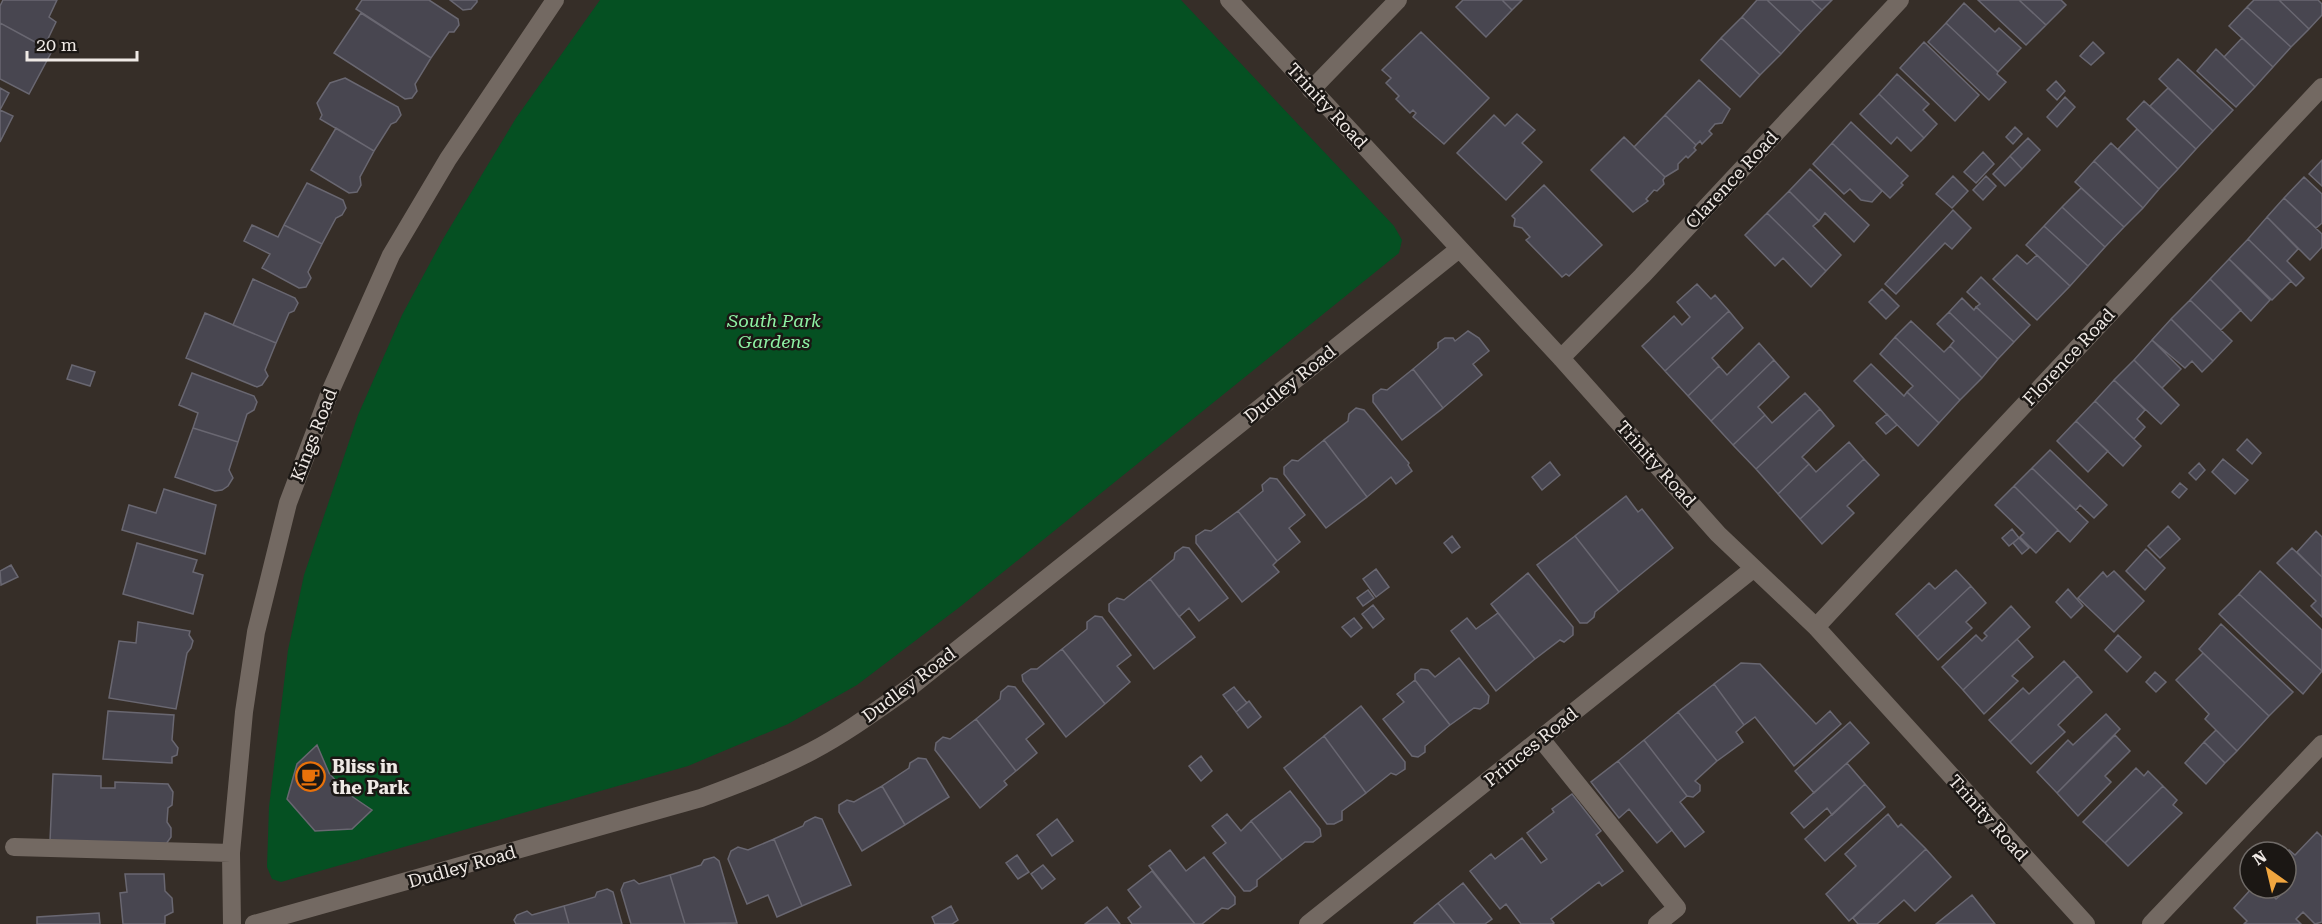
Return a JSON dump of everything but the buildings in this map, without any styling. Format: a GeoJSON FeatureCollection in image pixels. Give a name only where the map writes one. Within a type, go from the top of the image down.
{"type":"FeatureCollection","features":[{"type":"Feature","properties":{"kind":"street","name":"Kings Road"},"geometry":{"type":"LineString","coordinates":[[232,924],[231,853],[244,712],[256,632],[288,503],[330,392],[391,255],[455,149],[555,0]]}},
{"type":"Feature","properties":{"kind":"street","name":"Trinity Road"},"geometry":{"type":"LineString","coordinates":[[1229,0],[1561,358],[1710,525],[1753,569],[1816,627],[2086,924]]}},
{"type":"Feature","properties":{"kind":"street"},"geometry":{"type":"LineString","coordinates":[[1311,90],[1398,0]]}},
{"type":"Feature","properties":{"kind":"street","name":"Clarence Road"},"geometry":{"type":"LineString","coordinates":[[1561,358],[1650,267],[1900,0]]}},
{"type":"Feature","properties":{"kind":"street","name":"Florence Road"},"geometry":{"type":"LineString","coordinates":[[1816,627],[2322,87]]}},
{"type":"Feature","properties":{"kind":"street","name":"Dudley Road"},"geometry":{"type":"LineString","coordinates":[[254,924],[701,798],[750,780],[813,750],[866,718],[913,685],[1459,249]]}},
{"type":"Feature","properties":{"kind":"street","name":"Princes Road"},"geometry":{"type":"LineString","coordinates":[[1308,924],[1753,569]]}},
{"type":"Feature","properties":{"kind":"street"},"geometry":{"type":"LineString","coordinates":[[1541,739],[1677,908],[1657,924]]}},
{"type":"Feature","properties":{"kind":"street"},"geometry":{"type":"LineString","coordinates":[[2151,924],[2319,755]]}},
{"type":"Feature","properties":{"kind":"street"},"geometry":{"type":"LineString","coordinates":[[14,847],[231,853]]}},
{"type":"Feature","properties":{"kind":"green space","name":"South Park Gardens"},"geometry":{"type":"Polygon","coordinates":[[[600,0],[1181,0],[1394,226],[1402,240],[1399,253],[961,606],[857,685],[788,724],[688,766],[281,882],[272,879],[267,867],[269,807],[288,650],[304,575],[358,415],[402,315],[443,239],[516,118],[600,0]]]}},
{"type":"Feature","properties":{"kind":"place","name":"Bliss in the Park"},"geometry":{"type":"Point","coordinates":[311,777]}}]}
